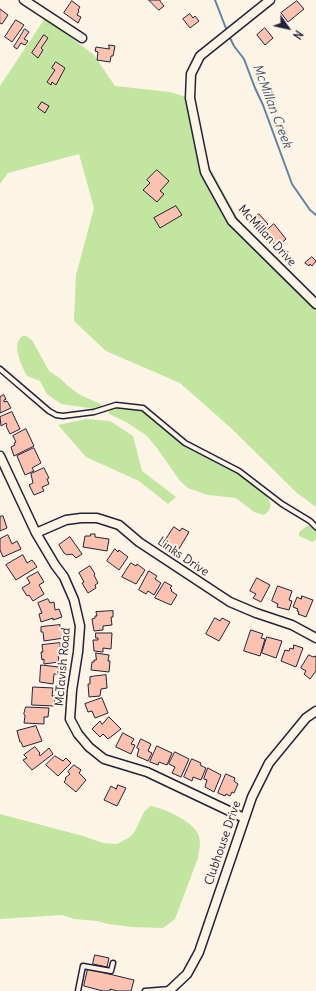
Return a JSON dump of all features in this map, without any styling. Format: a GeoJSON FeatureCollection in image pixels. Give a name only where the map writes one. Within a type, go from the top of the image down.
{"type":"FeatureCollection","features":[{"type":"Feature","properties":{"kind":"street"},"geometry":{"type":"LineString","coordinates":[[24,0],[82,38]]}},
{"type":"Feature","properties":{"kind":"street","name":"McMillan Drive"},"geometry":{"type":"LineString","coordinates":[[270,0],[200,56],[191,74],[190,98],[205,172],[232,221],[316,304]]}},
{"type":"Feature","properties":{"kind":"street","name":"McTavish Road"},"geometry":{"type":"LineString","coordinates":[[0,456],[36,533],[64,577],[74,600],[80,626],[70,719],[78,734],[89,747],[104,759],[147,772],[244,818]]}},
{"type":"Feature","properties":{"kind":"street","name":"Links Drive"},"geometry":{"type":"LineString","coordinates":[[36,533],[66,520],[81,518],[97,518],[119,525],[139,542],[230,602],[292,626],[316,638]]}},
{"type":"Feature","properties":{"kind":"street","name":"Clubhouse Drive"},"geometry":{"type":"LineString","coordinates":[[171,990],[187,974],[199,952],[252,796],[269,763],[306,718],[316,711]]}},
{"type":"Feature","properties":{"kind":"lane"},"geometry":{"type":"LineString","coordinates":[[0,369],[49,411],[56,415],[67,416],[94,412],[116,405],[143,408],[185,443],[239,471],[282,504],[310,521],[316,527]]}},
{"type":"Feature","properties":{"kind":"lane"},"geometry":{"type":"LineString","coordinates":[[78,991],[83,966],[112,971],[113,963]]}},
{"type":"Feature","properties":{"kind":"lane"},"geometry":{"type":"LineString","coordinates":[[145,991],[171,990]]}},
{"type":"Feature","properties":{"kind":"green space"},"geometry":{"type":"Polygon","coordinates":[[[45,18],[94,55],[115,86],[170,92],[189,98],[202,153],[237,217],[272,261],[316,306],[316,507],[297,493],[231,428],[180,383],[106,351],[74,321],[76,275],[94,208],[79,154],[8,173],[0,184],[0,86],[45,18]]]}},
{"type":"Feature","properties":{"kind":"green space"},"geometry":{"type":"Polygon","coordinates":[[[26,336],[32,340],[49,371],[80,395],[101,404],[102,407],[96,409],[61,404],[47,394],[40,381],[27,376],[22,367],[18,355],[17,344],[19,339],[26,336]]]}},
{"type":"Feature","properties":{"kind":"green space"},"geometry":{"type":"Polygon","coordinates":[[[118,407],[134,408],[144,412],[184,446],[223,466],[256,486],[267,497],[270,507],[264,515],[254,512],[236,498],[208,495],[188,488],[180,481],[146,435],[126,422],[109,414],[111,409],[118,407]]]}},
{"type":"Feature","properties":{"kind":"green space"},"geometry":{"type":"Polygon","coordinates":[[[86,419],[110,421],[133,436],[142,471],[176,497],[168,504],[139,481],[86,457],[58,425],[86,419]]]}},
{"type":"Feature","properties":{"kind":"green space"},"geometry":{"type":"Polygon","coordinates":[[[307,526],[310,526],[316,531],[316,539],[313,542],[299,536],[299,532],[307,526]]]}},
{"type":"Feature","properties":{"kind":"green space"},"geometry":{"type":"Polygon","coordinates":[[[150,806],[178,816],[192,826],[199,836],[200,845],[198,858],[175,919],[163,928],[132,927],[108,924],[97,921],[74,919],[62,915],[0,919],[0,814],[83,836],[103,843],[117,844],[130,837],[135,831],[144,812],[150,806]]]}},
{"type":"Feature","properties":{"kind":"building"},"geometry":{"type":"Polygon","coordinates":[[[149,0],[160,0],[164,6],[159,10],[149,0]]]}},
{"type":"Feature","properties":{"kind":"building"},"geometry":{"type":"Polygon","coordinates":[[[72,1],[80,7],[77,15],[81,17],[78,23],[64,13],[72,1]]]}},
{"type":"Feature","properties":{"kind":"building"},"geometry":{"type":"Polygon","coordinates":[[[297,1],[304,9],[288,22],[281,13],[297,1]]]}},
{"type":"Feature","properties":{"kind":"building"},"geometry":{"type":"Polygon","coordinates":[[[0,9],[8,15],[2,24],[0,23],[0,9]]]}},
{"type":"Feature","properties":{"kind":"building"},"geometry":{"type":"Polygon","coordinates":[[[190,14],[193,18],[195,16],[199,21],[190,28],[183,19],[190,14]]]}},
{"type":"Feature","properties":{"kind":"building"},"geometry":{"type":"Polygon","coordinates":[[[16,20],[24,25],[12,42],[5,37],[16,20]]]}},
{"type":"Feature","properties":{"kind":"building"},"geometry":{"type":"Polygon","coordinates":[[[265,28],[273,38],[265,45],[257,35],[265,28]]]}},
{"type":"Feature","properties":{"kind":"building"},"geometry":{"type":"Polygon","coordinates":[[[25,29],[29,32],[24,39],[28,41],[25,45],[21,43],[17,49],[14,47],[25,29]]]}},
{"type":"Feature","properties":{"kind":"building"},"geometry":{"type":"Polygon","coordinates":[[[44,35],[48,38],[41,48],[43,50],[38,58],[32,53],[44,35]]]}},
{"type":"Feature","properties":{"kind":"building"},"geometry":{"type":"Polygon","coordinates":[[[109,45],[115,46],[110,62],[97,60],[98,52],[95,51],[96,47],[109,49],[109,45]]]}},
{"type":"Feature","properties":{"kind":"building"},"geometry":{"type":"Polygon","coordinates":[[[56,62],[65,68],[56,85],[52,82],[51,85],[47,82],[55,70],[52,68],[56,62]]]}},
{"type":"Feature","properties":{"kind":"building"},"geometry":{"type":"Polygon","coordinates":[[[42,102],[49,106],[45,113],[38,108],[42,102]]]}},
{"type":"Feature","properties":{"kind":"building"},"geometry":{"type":"Polygon","coordinates":[[[157,170],[169,181],[160,191],[164,194],[157,202],[143,190],[150,183],[147,180],[157,170]]]}},
{"type":"Feature","properties":{"kind":"building"},"geometry":{"type":"Polygon","coordinates":[[[176,206],[182,215],[160,228],[154,218],[176,206]]]}},
{"type":"Feature","properties":{"kind":"building"},"geometry":{"type":"Polygon","coordinates":[[[259,214],[268,224],[261,230],[252,221],[259,214]]]}},
{"type":"Feature","properties":{"kind":"building"},"geometry":{"type":"Polygon","coordinates":[[[274,224],[286,239],[277,247],[264,233],[274,224]]]}},
{"type":"Feature","properties":{"kind":"building"},"geometry":{"type":"Polygon","coordinates":[[[312,257],[316,261],[312,266],[310,264],[309,266],[305,263],[312,257]]]}},
{"type":"Feature","properties":{"kind":"building"},"geometry":{"type":"Polygon","coordinates":[[[4,395],[6,399],[4,402],[7,401],[11,408],[0,413],[0,397],[4,395]]]}},
{"type":"Feature","properties":{"kind":"building"},"geometry":{"type":"Polygon","coordinates":[[[12,412],[20,429],[10,434],[6,423],[1,426],[0,417],[12,412]]]}},
{"type":"Feature","properties":{"kind":"building"},"geometry":{"type":"Polygon","coordinates":[[[26,429],[34,446],[14,456],[11,447],[15,445],[14,443],[16,442],[13,436],[26,429]]]}},
{"type":"Feature","properties":{"kind":"building"},"geometry":{"type":"Polygon","coordinates":[[[34,448],[41,463],[32,468],[34,471],[25,475],[17,456],[34,448]]]}},
{"type":"Feature","properties":{"kind":"building"},"geometry":{"type":"Polygon","coordinates":[[[44,468],[49,478],[47,479],[49,484],[42,487],[44,491],[34,495],[29,485],[33,483],[31,474],[44,468]]]}},
{"type":"Feature","properties":{"kind":"building"},"geometry":{"type":"Polygon","coordinates":[[[3,516],[7,528],[0,531],[0,517],[3,516]]]}},
{"type":"Feature","properties":{"kind":"building"},"geometry":{"type":"Polygon","coordinates":[[[174,527],[180,531],[182,528],[189,532],[177,552],[172,548],[172,546],[171,549],[163,544],[174,527]]]}},
{"type":"Feature","properties":{"kind":"building"},"geometry":{"type":"Polygon","coordinates":[[[91,534],[95,534],[95,537],[109,539],[107,551],[83,547],[85,536],[90,536],[91,534]]]}},
{"type":"Feature","properties":{"kind":"building"},"geometry":{"type":"Polygon","coordinates":[[[8,535],[12,544],[17,541],[21,549],[3,557],[0,550],[0,539],[8,535]]]}},
{"type":"Feature","properties":{"kind":"building"},"geometry":{"type":"Polygon","coordinates":[[[70,537],[82,554],[76,558],[72,554],[67,555],[64,553],[59,545],[70,537]]]}},
{"type":"Feature","properties":{"kind":"building"},"geometry":{"type":"Polygon","coordinates":[[[115,549],[118,552],[119,550],[128,557],[119,570],[107,561],[115,549]]]}},
{"type":"Feature","properties":{"kind":"building"},"geometry":{"type":"Polygon","coordinates":[[[23,555],[27,563],[32,560],[37,567],[16,580],[6,565],[23,555]]]}},
{"type":"Feature","properties":{"kind":"building"},"geometry":{"type":"Polygon","coordinates":[[[131,563],[136,566],[137,564],[145,570],[136,584],[122,577],[131,563]]]}},
{"type":"Feature","properties":{"kind":"building"},"geometry":{"type":"Polygon","coordinates":[[[90,566],[98,583],[95,585],[96,588],[88,593],[82,583],[84,582],[79,573],[90,566]]]}},
{"type":"Feature","properties":{"kind":"building"},"geometry":{"type":"Polygon","coordinates":[[[149,571],[157,576],[155,579],[161,583],[154,595],[148,591],[146,594],[139,590],[149,571]]]}},
{"type":"Feature","properties":{"kind":"building"},"geometry":{"type":"Polygon","coordinates":[[[38,572],[44,582],[39,585],[44,594],[33,601],[29,595],[27,596],[22,588],[30,583],[27,578],[38,572]]]}},
{"type":"Feature","properties":{"kind":"building"},"geometry":{"type":"Polygon","coordinates":[[[257,578],[270,585],[261,602],[253,598],[256,594],[250,591],[257,578]]]}},
{"type":"Feature","properties":{"kind":"building"},"geometry":{"type":"Polygon","coordinates":[[[165,582],[172,586],[170,588],[172,590],[171,591],[177,595],[171,605],[155,598],[165,582]]]}},
{"type":"Feature","properties":{"kind":"building"},"geometry":{"type":"Polygon","coordinates":[[[278,586],[292,591],[289,600],[292,601],[289,610],[277,607],[278,604],[272,601],[278,586]]]}},
{"type":"Feature","properties":{"kind":"building"},"geometry":{"type":"Polygon","coordinates":[[[302,596],[313,600],[306,617],[298,614],[298,609],[293,607],[297,597],[301,599],[302,596]]]}},
{"type":"Feature","properties":{"kind":"building"},"geometry":{"type":"Polygon","coordinates":[[[48,599],[50,603],[54,602],[55,610],[59,609],[62,617],[41,622],[39,614],[42,613],[38,603],[48,599]]]}},
{"type":"Feature","properties":{"kind":"building"},"geometry":{"type":"Polygon","coordinates":[[[113,611],[113,617],[111,617],[112,625],[103,626],[103,630],[94,631],[92,619],[97,616],[96,612],[113,611]]]}},
{"type":"Feature","properties":{"kind":"building"},"geometry":{"type":"Polygon","coordinates":[[[215,618],[220,621],[222,618],[230,622],[219,641],[206,634],[215,618]]]}},
{"type":"Feature","properties":{"kind":"building"},"geometry":{"type":"Polygon","coordinates":[[[60,625],[60,630],[62,629],[64,638],[44,641],[41,627],[60,625]]]}},
{"type":"Feature","properties":{"kind":"building"},"geometry":{"type":"Polygon","coordinates":[[[251,630],[263,634],[261,638],[265,639],[260,656],[244,651],[251,630]]]}},
{"type":"Feature","properties":{"kind":"building"},"geometry":{"type":"Polygon","coordinates":[[[96,633],[112,633],[111,649],[103,648],[103,652],[94,651],[93,640],[98,640],[98,638],[96,638],[96,633]]]}},
{"type":"Feature","properties":{"kind":"building"},"geometry":{"type":"Polygon","coordinates":[[[267,637],[282,641],[276,658],[262,653],[267,637]]]}},
{"type":"Feature","properties":{"kind":"building"},"geometry":{"type":"Polygon","coordinates":[[[60,643],[61,654],[58,654],[59,662],[44,664],[44,659],[42,660],[41,652],[43,652],[42,645],[60,643]]]}},
{"type":"Feature","properties":{"kind":"building"},"geometry":{"type":"Polygon","coordinates":[[[294,645],[303,648],[296,667],[281,661],[285,650],[289,651],[290,648],[293,649],[294,645]]]}},
{"type":"Feature","properties":{"kind":"building"},"geometry":{"type":"Polygon","coordinates":[[[96,653],[109,655],[109,672],[91,670],[92,662],[96,660],[96,653]]]}},
{"type":"Feature","properties":{"kind":"building"},"geometry":{"type":"Polygon","coordinates":[[[309,655],[313,657],[316,656],[316,671],[310,679],[304,674],[306,671],[301,668],[309,655]]]}},
{"type":"Feature","properties":{"kind":"building"},"geometry":{"type":"Polygon","coordinates":[[[41,665],[59,667],[58,674],[54,674],[53,684],[40,682],[41,665]]]}},
{"type":"Feature","properties":{"kind":"building"},"geometry":{"type":"Polygon","coordinates":[[[106,675],[107,688],[101,689],[100,696],[89,697],[88,684],[90,684],[90,677],[106,675]]]}},
{"type":"Feature","properties":{"kind":"building"},"geometry":{"type":"Polygon","coordinates":[[[33,687],[53,688],[52,696],[55,696],[54,706],[32,705],[33,687]]]}},
{"type":"Feature","properties":{"kind":"building"},"geometry":{"type":"Polygon","coordinates":[[[102,698],[108,713],[95,718],[92,711],[88,712],[85,704],[102,698]]]}},
{"type":"Feature","properties":{"kind":"building"},"geometry":{"type":"Polygon","coordinates":[[[26,707],[49,708],[48,717],[44,717],[44,724],[24,723],[26,707]]]}},
{"type":"Feature","properties":{"kind":"building"},"geometry":{"type":"Polygon","coordinates":[[[109,717],[121,729],[108,739],[103,734],[100,737],[92,729],[100,721],[102,724],[109,717]]]}},
{"type":"Feature","properties":{"kind":"building"},"geometry":{"type":"Polygon","coordinates":[[[36,726],[42,741],[23,747],[17,731],[36,726]]]}},
{"type":"Feature","properties":{"kind":"building"},"geometry":{"type":"Polygon","coordinates":[[[123,733],[134,739],[131,744],[135,745],[131,754],[116,747],[123,733]]]}},
{"type":"Feature","properties":{"kind":"building"},"geometry":{"type":"Polygon","coordinates":[[[141,739],[151,744],[148,751],[152,753],[148,761],[137,756],[139,749],[137,748],[141,739]]]}},
{"type":"Feature","properties":{"kind":"building"},"geometry":{"type":"Polygon","coordinates":[[[157,746],[172,753],[167,765],[159,762],[158,765],[150,762],[157,746]]]}},
{"type":"Feature","properties":{"kind":"building"},"geometry":{"type":"Polygon","coordinates":[[[35,747],[40,753],[40,756],[49,748],[53,754],[32,770],[23,760],[27,758],[24,755],[35,747]]]}},
{"type":"Feature","properties":{"kind":"building"},"geometry":{"type":"Polygon","coordinates":[[[175,752],[189,759],[181,777],[172,773],[175,767],[169,764],[175,752]]]}},
{"type":"Feature","properties":{"kind":"building"},"geometry":{"type":"Polygon","coordinates":[[[55,756],[63,761],[66,758],[71,763],[58,776],[46,765],[55,756]]]}},
{"type":"Feature","properties":{"kind":"building"},"geometry":{"type":"Polygon","coordinates":[[[192,759],[201,763],[200,765],[206,768],[201,780],[193,777],[192,781],[184,777],[192,759]]]}},
{"type":"Feature","properties":{"kind":"building"},"geometry":{"type":"Polygon","coordinates":[[[74,765],[81,770],[79,773],[86,780],[76,792],[64,782],[66,779],[65,778],[70,774],[68,772],[74,765]]]}},
{"type":"Feature","properties":{"kind":"building"},"geometry":{"type":"Polygon","coordinates":[[[208,768],[221,775],[214,792],[205,787],[207,780],[204,779],[208,768]]]}},
{"type":"Feature","properties":{"kind":"building"},"geometry":{"type":"Polygon","coordinates":[[[226,774],[235,778],[234,781],[238,784],[234,793],[232,792],[230,796],[226,794],[225,796],[218,793],[226,774]]]}},
{"type":"Feature","properties":{"kind":"building"},"geometry":{"type":"Polygon","coordinates":[[[118,785],[126,788],[117,806],[104,800],[111,786],[116,789],[118,785]]]}},
{"type":"Feature","properties":{"kind":"building"},"geometry":{"type":"Polygon","coordinates":[[[95,955],[109,958],[107,967],[93,964],[95,955]]]}},
{"type":"Feature","properties":{"kind":"building"},"geometry":{"type":"Polygon","coordinates":[[[88,969],[134,980],[131,991],[117,991],[110,989],[110,991],[103,991],[84,986],[88,969]]]}},
{"type":"Feature","properties":{"kind":"waterway","name":"McMillan Creek"},"geometry":{"type":"LineString","coordinates":[[215,0],[227,31]]}},
{"type":"Feature","properties":{"kind":"waterway","name":"McMillan Creek"},"geometry":{"type":"LineString","coordinates":[[229,36],[234,46],[244,59],[263,105],[292,184],[310,210],[316,215]]}}]}
